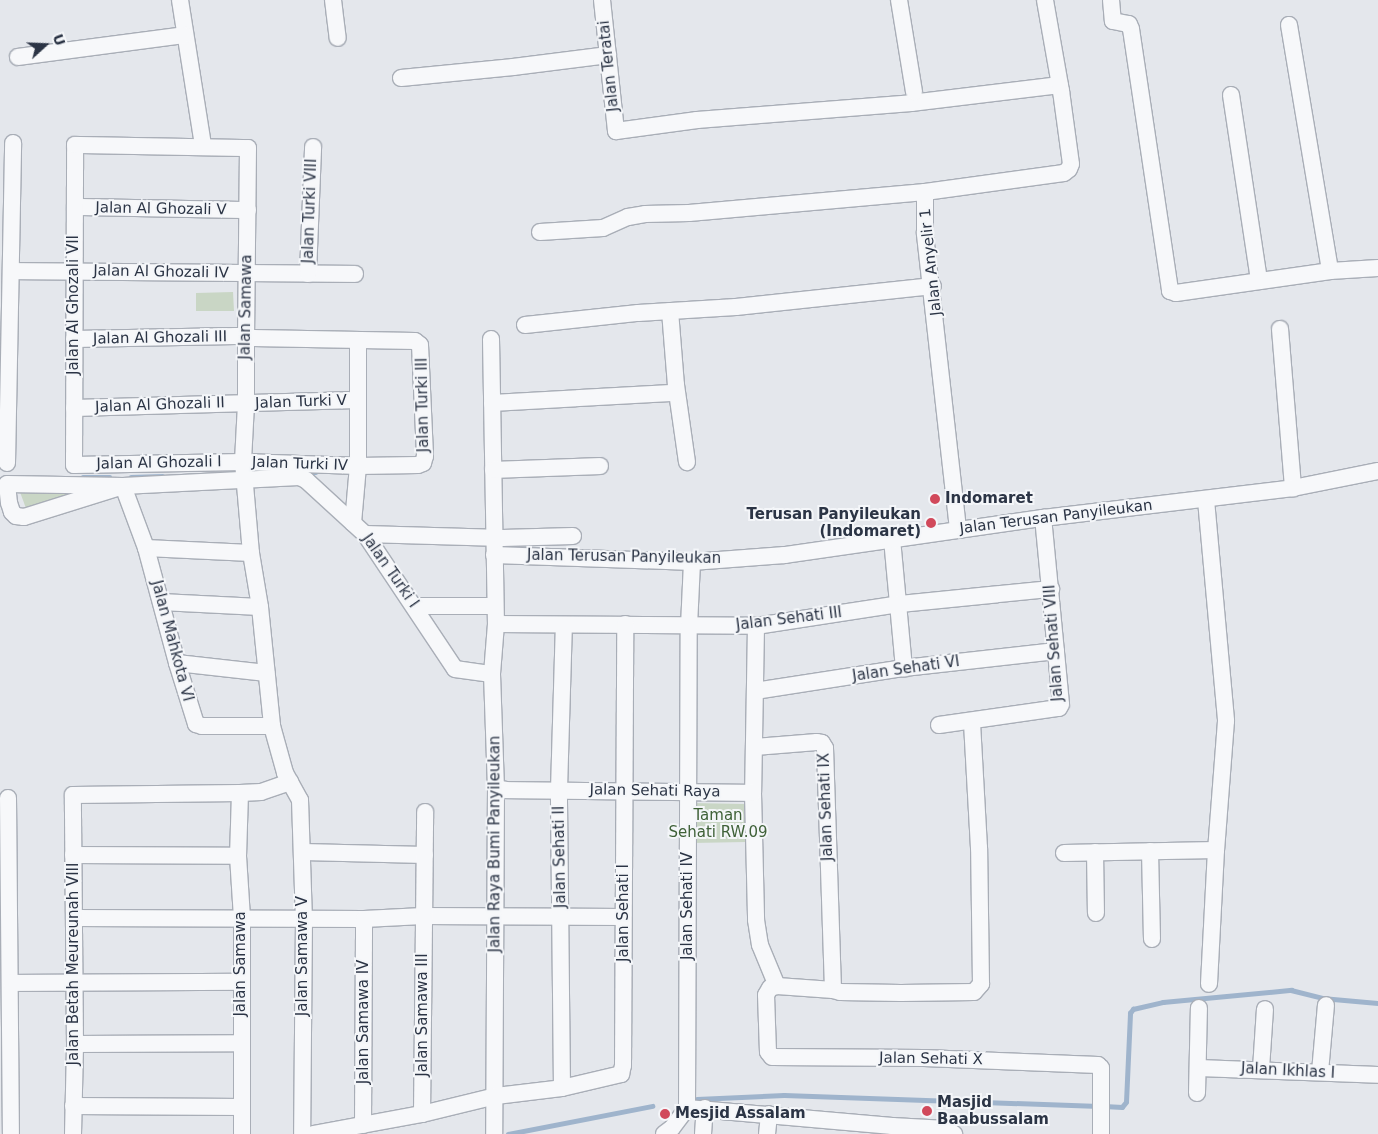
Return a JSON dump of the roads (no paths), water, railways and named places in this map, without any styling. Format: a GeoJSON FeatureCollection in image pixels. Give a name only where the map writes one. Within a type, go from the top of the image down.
{"type":"FeatureCollection","features":[{"type":"Feature","properties":{"kind":"street"},"geometry":{"type":"LineString","coordinates":[[180,0],[203,146]]}},
{"type":"Feature","properties":{"kind":"street"},"geometry":{"type":"LineString","coordinates":[[333,0],[338,38]]}},
{"type":"Feature","properties":{"kind":"street","name":"Jalan Teratai"},"geometry":{"type":"LineString","coordinates":[[602,0],[616,131],[697,120],[911,103],[1060,85]]}},
{"type":"Feature","properties":{"kind":"street"},"geometry":{"type":"LineString","coordinates":[[899,0],[914,92]]}},
{"type":"Feature","properties":{"kind":"street","name":"Jalan Anyelir 1"},"geometry":{"type":"LineString","coordinates":[[958,529],[933,286],[925,233],[925,192],[1064,173],[1071,164],[1046,0]]}},
{"type":"Feature","properties":{"kind":"street"},"geometry":{"type":"LineString","coordinates":[[1111,0],[1112,21],[1129,24],[1131,29],[1170,290],[1176,292],[1330,271],[1378,268]]}},
{"type":"Feature","properties":{"kind":"street"},"geometry":{"type":"LineString","coordinates":[[1289,25],[1330,271]]}},
{"type":"Feature","properties":{"kind":"street"},"geometry":{"type":"LineString","coordinates":[[18,58],[184,35]]}},
{"type":"Feature","properties":{"kind":"street"},"geometry":{"type":"LineString","coordinates":[[401,78],[608,55]]}},
{"type":"Feature","properties":{"kind":"street"},"geometry":{"type":"LineString","coordinates":[[1231,96],[1259,281]]}},
{"type":"Feature","properties":{"kind":"street"},"geometry":{"type":"LineString","coordinates":[[8,463],[13,143]]}},
{"type":"Feature","properties":{"kind":"street","name":"Jalan Al Ghozali VII"},"geometry":{"type":"LineString","coordinates":[[74,465],[75,145],[203,146]]}},
{"type":"Feature","properties":{"kind":"street","name":"Jalan Samawa"},"geometry":{"type":"LineString","coordinates":[[203,146],[248,148],[245,471],[251,553],[260,607],[272,726],[290,782]]}},
{"type":"Feature","properties":{"kind":"street","name":"Jalan Turki VIII"},"geometry":{"type":"LineString","coordinates":[[308,274],[312,147]]}},
{"type":"Feature","properties":{"kind":"street"},"geometry":{"type":"LineString","coordinates":[[540,232],[603,228],[628,217],[645,214],[689,213],[925,192]]}},
{"type":"Feature","properties":{"kind":"street","name":"Jalan Al Ghozali V"},"geometry":{"type":"LineString","coordinates":[[74,207],[248,210]]}},
{"type":"Feature","properties":{"kind":"street","name":"Jalan Al Ghozali IV"},"geometry":{"type":"LineString","coordinates":[[11,271],[355,274]]}},
{"type":"Feature","properties":{"kind":"street"},"geometry":{"type":"LineString","coordinates":[[525,325],[670,311],[736,307],[933,286]]}},
{"type":"Feature","properties":{"kind":"street"},"geometry":{"type":"LineString","coordinates":[[670,311],[676,385],[687,462]]}},
{"type":"Feature","properties":{"kind":"street"},"geometry":{"type":"LineString","coordinates":[[1280,329],[1293,488]]}},
{"type":"Feature","properties":{"kind":"street","name":"Jalan Al Ghozali III"},"geometry":{"type":"LineString","coordinates":[[74,339],[246,337],[358,340]]}},
{"type":"Feature","properties":{"kind":"street","name":"Jalan Raya Bumi Panyileukan"},"geometry":{"type":"LineString","coordinates":[[491,338],[496,624],[492,674],[496,788],[496,1096],[494,1134]]}},
{"type":"Feature","properties":{"kind":"street"},"geometry":{"type":"LineString","coordinates":[[353,522],[358,466],[358,340]]}},
{"type":"Feature","properties":{"kind":"street","name":"Jalan Turki III"},"geometry":{"type":"LineString","coordinates":[[358,340],[415,342],[420,345],[425,456],[423,463],[418,466],[358,466]]}},
{"type":"Feature","properties":{"kind":"street"},"geometry":{"type":"LineString","coordinates":[[492,403],[671,393]]}},
{"type":"Feature","properties":{"kind":"street","name":"Jalan Turki V"},"geometry":{"type":"LineString","coordinates":[[246,404],[357,400]]}},
{"type":"Feature","properties":{"kind":"street","name":"Jalan Al Ghozali II"},"geometry":{"type":"LineString","coordinates":[[74,408],[246,404]]}},
{"type":"Feature","properties":{"kind":"street","name":"Jalan Al Ghozali I"},"geometry":{"type":"LineString","coordinates":[[74,465],[245,471]]}},
{"type":"Feature","properties":{"kind":"street","name":"Jalan Turki IV"},"geometry":{"type":"LineString","coordinates":[[245,471],[358,466]]}},
{"type":"Feature","properties":{"kind":"street"},"geometry":{"type":"LineString","coordinates":[[493,470],[600,466]]}},
{"type":"Feature","properties":{"kind":"street"},"geometry":{"type":"LineString","coordinates":[[123,486],[24,517],[16,516],[12,512],[7,484],[123,486],[245,471]]}},
{"type":"Feature","properties":{"kind":"street","name":"Jalan Turki I"},"geometry":{"type":"LineString","coordinates":[[245,471],[299,477],[306,480],[365,534],[455,669],[492,674]]}},
{"type":"Feature","properties":{"kind":"street","name":"Jalan Terusan Panyileukan"},"geometry":{"type":"LineString","coordinates":[[494,555],[691,565],[785,555],[1043,518],[1206,500],[1293,488],[1378,471]]}},
{"type":"Feature","properties":{"kind":"street","name":"Jalan Mahkota VI"},"geometry":{"type":"LineString","coordinates":[[123,486],[146,548],[177,663],[196,724],[202,726],[272,726]]}},
{"type":"Feature","properties":{"kind":"street"},"geometry":{"type":"LineString","coordinates":[[1206,500],[1226,721],[1216,850],[1209,984]]}},
{"type":"Feature","properties":{"kind":"street","name":"Jalan Sehati VIII"},"geometry":{"type":"LineString","coordinates":[[939,725],[972,722],[1059,708],[1061,704],[1043,518]]}},
{"type":"Feature","properties":{"kind":"street"},"geometry":{"type":"LineString","coordinates":[[365,534],[494,538],[573,536]]}},
{"type":"Feature","properties":{"kind":"street"},"geometry":{"type":"LineString","coordinates":[[892,539],[900,604],[904,668]]}},
{"type":"Feature","properties":{"kind":"street"},"geometry":{"type":"LineString","coordinates":[[146,548],[251,553]]}},
{"type":"Feature","properties":{"kind":"street","name":"Jalan Sehati IV"},"geometry":{"type":"LineString","coordinates":[[687,1101],[689,626],[691,565]]}},
{"type":"Feature","properties":{"kind":"street","name":"Jalan Sehati III"},"geometry":{"type":"LineString","coordinates":[[496,624],[756,626],[900,604],[1051,589]]}},
{"type":"Feature","properties":{"kind":"street"},"geometry":{"type":"LineString","coordinates":[[161,602],[260,607]]}},
{"type":"Feature","properties":{"kind":"street"},"geometry":{"type":"LineString","coordinates":[[414,606],[495,606]]}},
{"type":"Feature","properties":{"kind":"street","name":"Jalan Sehati I"},"geometry":{"type":"LineString","coordinates":[[313,1134],[422,1114],[496,1096],[562,1088],[621,1074],[624,1065],[625,624]]}},
{"type":"Feature","properties":{"kind":"street","name":"Jalan Sehati II"},"geometry":{"type":"LineString","coordinates":[[562,1088],[558,790],[564,626]]}},
{"type":"Feature","properties":{"kind":"street"},"geometry":{"type":"LineString","coordinates":[[756,626],[753,792],[756,920],[760,945],[777,986],[840,992],[974,992],[979,989],[981,984],[979,858],[972,722]]}},
{"type":"Feature","properties":{"kind":"street","name":"Jalan Sehati VI"},"geometry":{"type":"LineString","coordinates":[[756,691],[904,668],[1056,651]]}},
{"type":"Feature","properties":{"kind":"street"},"geometry":{"type":"LineString","coordinates":[[177,663],[266,673]]}},
{"type":"Feature","properties":{"kind":"street","name":"Jalan Sehati IX"},"geometry":{"type":"LineString","coordinates":[[755,747],[817,742],[822,743],[825,748],[833,990]]}},
{"type":"Feature","properties":{"kind":"street"},"geometry":{"type":"LineString","coordinates":[[240,793],[261,792],[290,782]]}},
{"type":"Feature","properties":{"kind":"street","name":"Jalan Samawa V"},"geometry":{"type":"LineString","coordinates":[[290,782],[300,800],[303,852],[302,1134]]}},
{"type":"Feature","properties":{"kind":"street","name":"Jalan Sehati Raya"},"geometry":{"type":"LineString","coordinates":[[496,788],[506,790],[753,792]]}},
{"type":"Feature","properties":{"kind":"street","name":"Jalan Samawa"},"geometry":{"type":"LineString","coordinates":[[240,793],[238,856],[242,918],[240,982],[242,1134]]}},
{"type":"Feature","properties":{"kind":"street","name":"Jalan Betah Meureunah VIII"},"geometry":{"type":"LineString","coordinates":[[73,1134],[75,983],[73,795],[240,793]]}},
{"type":"Feature","properties":{"kind":"street"},"geometry":{"type":"LineString","coordinates":[[8,798],[11,1134]]}},
{"type":"Feature","properties":{"kind":"street"},"geometry":{"type":"LineString","coordinates":[[303,852],[425,851],[425,812]]}},
{"type":"Feature","properties":{"kind":"street"},"geometry":{"type":"LineString","coordinates":[[1064,853],[1216,850]]}},
{"type":"Feature","properties":{"kind":"street","name":"Jalan Samawa III"},"geometry":{"type":"LineString","coordinates":[[422,1114],[425,851]]}},
{"type":"Feature","properties":{"kind":"street"},"geometry":{"type":"LineString","coordinates":[[1150,851],[1152,938]]}},
{"type":"Feature","properties":{"kind":"street"},"geometry":{"type":"LineString","coordinates":[[1094,852],[1096,913]]}},
{"type":"Feature","properties":{"kind":"street"},"geometry":{"type":"LineString","coordinates":[[73,855],[238,856]]}},
{"type":"Feature","properties":{"kind":"street"},"geometry":{"type":"LineString","coordinates":[[74,918],[364,919],[423,916],[623,917]]}},
{"type":"Feature","properties":{"kind":"street","name":"Jalan Samawa IV"},"geometry":{"type":"LineString","coordinates":[[363,1125],[364,919]]}},
{"type":"Feature","properties":{"kind":"street"},"geometry":{"type":"LineString","coordinates":[[11,983],[240,982]]}},
{"type":"Feature","properties":{"kind":"street","name":"Jalan Sehati X"},"geometry":{"type":"LineString","coordinates":[[777,986],[770,988],[766,995],[768,1052],[772,1057],[924,1058],[1098,1065],[1102,1068],[1101,1134]]}},
{"type":"Feature","properties":{"kind":"street"},"geometry":{"type":"LineString","coordinates":[[1320,1072],[1326,1005]]}},
{"type":"Feature","properties":{"kind":"street"},"geometry":{"type":"LineString","coordinates":[[1197,1093],[1199,1008]]}},
{"type":"Feature","properties":{"kind":"street"},"geometry":{"type":"LineString","coordinates":[[1261,1069],[1265,1009]]}},
{"type":"Feature","properties":{"kind":"street"},"geometry":{"type":"LineString","coordinates":[[75,1044],[242,1043]]}},
{"type":"Feature","properties":{"kind":"street","name":"Jalan Ikhlas I"},"geometry":{"type":"LineString","coordinates":[[1199,1068],[1378,1075]]}},
{"type":"Feature","properties":{"kind":"street"},"geometry":{"type":"LineString","coordinates":[[664,1134],[672,1128],[687,1101],[705,1108],[769,1114],[832,1127],[891,1130],[947,1128],[953,1133]]}},
{"type":"Feature","properties":{"kind":"street"},"geometry":{"type":"LineString","coordinates":[[73,1106],[241,1107]]}},
{"type":"Feature","properties":{"kind":"street"},"geometry":{"type":"LineString","coordinates":[[703,1134],[705,1108]]}},
{"type":"Feature","properties":{"kind":"street"},"geometry":{"type":"LineString","coordinates":[[767,1134],[769,1114]]}},
{"type":"Feature","properties":{"kind":"waterway"},"geometry":{"type":"LineString","coordinates":[[305,473],[316,473]]}},
{"type":"Feature","properties":{"kind":"waterway"},"geometry":{"type":"LineString","coordinates":[[131,477],[162,476]]}},
{"type":"Feature","properties":{"kind":"waterway"},"geometry":{"type":"LineString","coordinates":[[83,477],[110,477]]}},
{"type":"Feature","properties":{"kind":"waterway"},"geometry":{"type":"LineString","coordinates":[[1104,1106],[1122,1107],[1126,1102],[1130,1013],[1133,1009],[1163,1002],[1291,990],[1322,998],[1378,1003]]}},
{"type":"Feature","properties":{"kind":"waterway"},"geometry":{"type":"LineString","coordinates":[[697,1099],[784,1095],[1099,1106]]}},
{"type":"Feature","properties":{"kind":"waterway"},"geometry":{"type":"LineString","coordinates":[[508,1134],[652,1106]]}},
{"type":"Feature","properties":{"kind":"place","name":"Indomaret"},"geometry":{"type":"Point","coordinates":[935,499]}},
{"type":"Feature","properties":{"kind":"place","name":"Terusan Panyileukan (Indomaret)"},"geometry":{"type":"Point","coordinates":[931,523]}},
{"type":"Feature","properties":{"kind":"place","name":"Masjid Baabussalam"},"geometry":{"type":"Point","coordinates":[927,1111]}},
{"type":"Feature","properties":{"kind":"place","name":"Mesjid Assalam"},"geometry":{"type":"Point","coordinates":[665,1114]}},
{"type":"Feature","properties":{"kind":"park label","name":"Taman Sehati RW.09"},"geometry":{"type":"Point","coordinates":[718,824]}}]}
